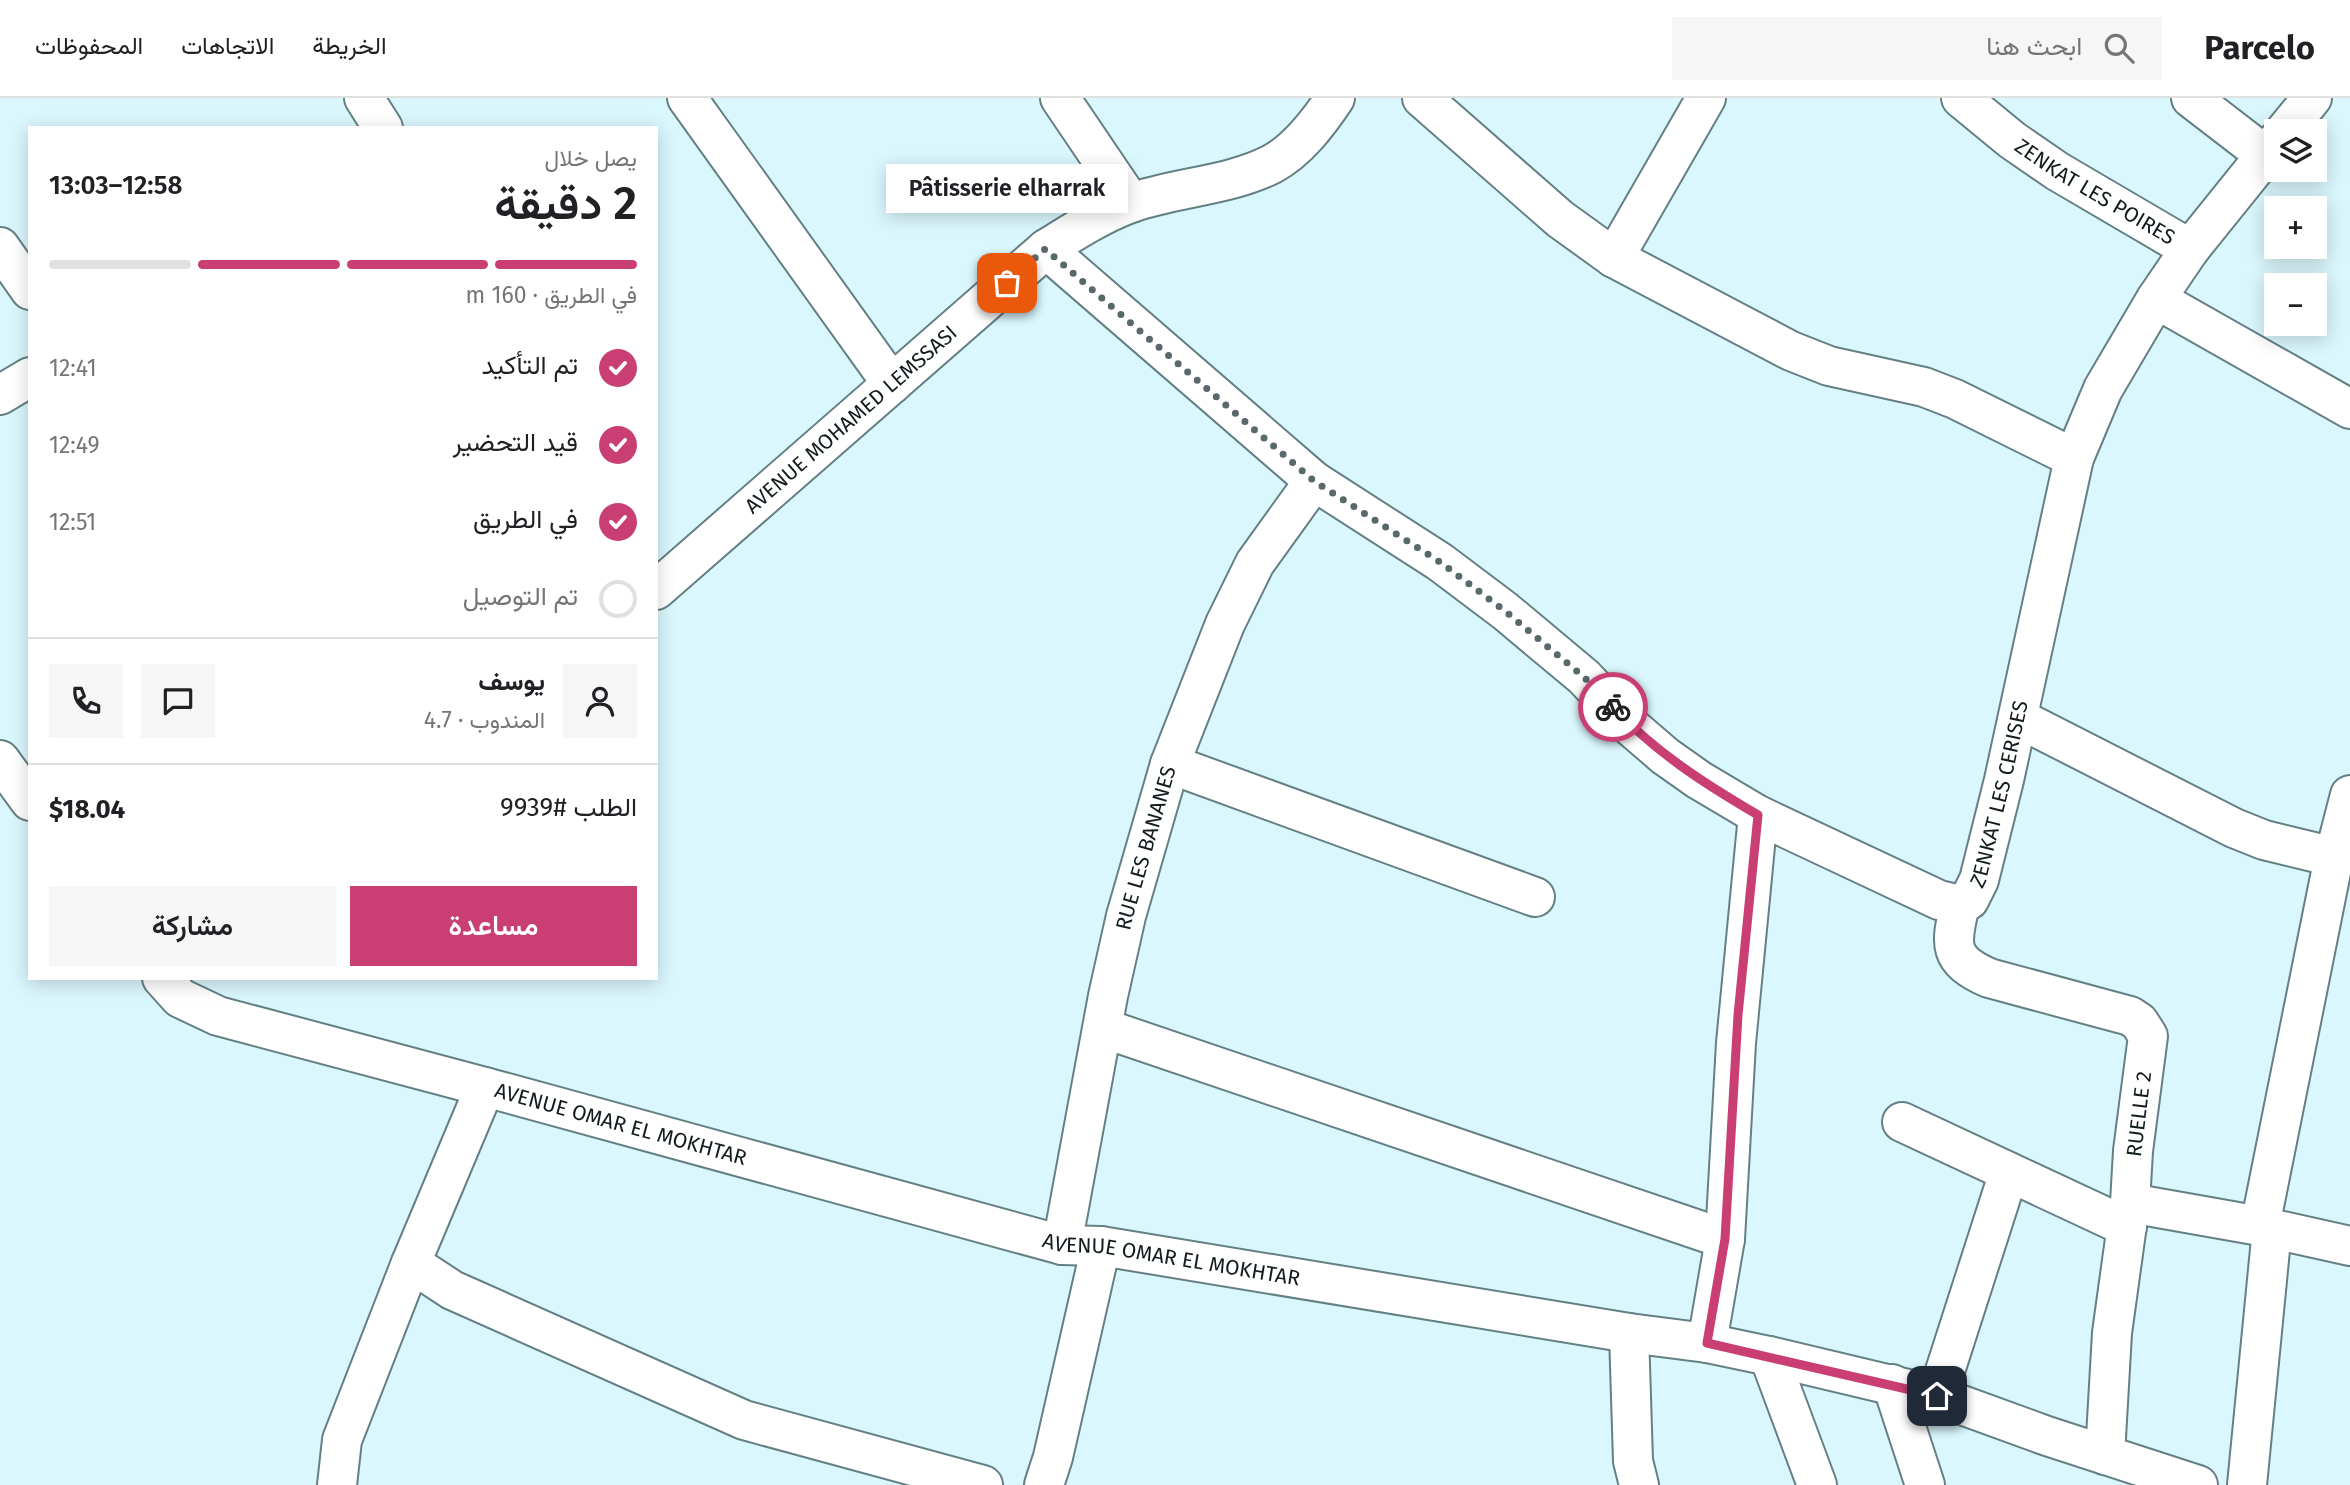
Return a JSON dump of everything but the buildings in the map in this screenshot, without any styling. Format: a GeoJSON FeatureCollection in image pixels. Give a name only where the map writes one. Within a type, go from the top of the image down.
{"type":"FeatureCollection","features":[{"type":"Feature","properties":{"kind":"street"},"geometry":{"type":"LineString","coordinates":[[364,98],[382,126]]}},
{"type":"Feature","properties":{"kind":"street"},"geometry":{"type":"LineString","coordinates":[[687,98],[892,384]]}},
{"type":"Feature","properties":{"kind":"street"},"geometry":{"type":"LineString","coordinates":[[1059,98],[1131,203]]}},
{"type":"Feature","properties":{"kind":"street","name":"AVENUE MOHAMED LEMSSASI"},"geometry":{"type":"LineString","coordinates":[[661,574],[892,384],[1045,249],[1092,221],[1131,203],[1248,173],[1273,163],[1297,145],[1335,98]]}},
{"type":"Feature","properties":{"kind":"street"},"geometry":{"type":"LineString","coordinates":[[1422,98],[1560,219],[1614,258],[1791,351],[1829,366],[1924,387],[2074,458]]}},
{"type":"Feature","properties":{"kind":"street"},"geometry":{"type":"LineString","coordinates":[[1614,258],[1706,98]]}},
{"type":"Feature","properties":{"kind":"street","name":"ZENKAT LES POIRES"},"geometry":{"type":"LineString","coordinates":[[1961,98],[2012,140],[2057,171],[2190,249],[2264,157]]}},
{"type":"Feature","properties":{"kind":"street"},"geometry":{"type":"LineString","coordinates":[[2191,98],[2264,136]]}},
{"type":"Feature","properties":{"kind":"street","name":"ZENKAT LES POIRES"},"geometry":{"type":"LineString","coordinates":[[2295,119],[2312,98]]}},
{"type":"Feature","properties":{"kind":"street"},"geometry":{"type":"LineString","coordinates":[[0,247],[28,287]]}},
{"type":"Feature","properties":{"kind":"street","name":"ZENKAT LES CERISES"},"geometry":{"type":"LineString","coordinates":[[1045,249],[1314,481],[1440,562],[1505,611],[1584,677],[1629,725],[1665,756],[1758,815],[1940,900],[1960,905],[1969,900],[1979,880],[2018,718],[2074,458],[2102,389],[2156,299],[2190,249]]}},
{"type":"Feature","properties":{"kind":"street"},"geometry":{"type":"LineString","coordinates":[[2156,299],[2350,409]]}},
{"type":"Feature","properties":{"kind":"street"},"geometry":{"type":"LineString","coordinates":[[0,396],[28,378]]}},
{"type":"Feature","properties":{"kind":"street","name":"RUE LES BANANES"},"geometry":{"type":"LineString","coordinates":[[1062,1245],[1126,916],[1170,764],[1224,624],[1255,563],[1314,481]]}},
{"type":"Feature","properties":{"kind":"street"},"geometry":{"type":"LineString","coordinates":[[2018,718],[2234,828],[2264,840],[2334,857]]}},
{"type":"Feature","properties":{"kind":"street"},"geometry":{"type":"LineString","coordinates":[[0,760],[28,797]]}},
{"type":"Feature","properties":{"kind":"street"},"geometry":{"type":"LineString","coordinates":[[1170,764],[1535,897]]}},
{"type":"Feature","properties":{"kind":"street"},"geometry":{"type":"LineString","coordinates":[[2247,1485],[2266,1227],[2334,857],[2350,795]]}},
{"type":"Feature","properties":{"kind":"street"},"geometry":{"type":"LineString","coordinates":[[1707,1343],[1725,1239],[1738,1015],[1758,815]]}},
{"type":"Feature","properties":{"kind":"street","name":"RUELLE 2"},"geometry":{"type":"LineString","coordinates":[[1960,905],[1953,945],[1959,958],[1969,967],[1989,978],[2130,1016],[2146,1030],[2148,1044],[2112,1333],[2105,1455]]}},
{"type":"Feature","properties":{"kind":"street","name":"AVENUE OMAR EL MOKHTAR"},"geometry":{"type":"LineString","coordinates":[[182,985],[218,1016],[1062,1245],[1101,1246],[1629,1333],[1707,1343],[1769,1356],[1937,1396],[2198,1485]]}},
{"type":"Feature","properties":{"kind":"street"},"geometry":{"type":"LineString","coordinates":[[1103,1028],[1725,1239]]}},
{"type":"Feature","properties":{"kind":"street"},"geometry":{"type":"LineString","coordinates":[[337,1485],[342,1440],[411,1264],[485,1087]]}},
{"type":"Feature","properties":{"kind":"street"},"geometry":{"type":"LineString","coordinates":[[1902,1122],[2009,1172],[2128,1215],[2266,1227],[2350,1246]]}},
{"type":"Feature","properties":{"kind":"street"},"geometry":{"type":"LineString","coordinates":[[1937,1396],[2009,1172]]}},
{"type":"Feature","properties":{"kind":"street"},"geometry":{"type":"LineString","coordinates":[[1044,1485],[1053,1457],[1101,1246]]}},
{"type":"Feature","properties":{"kind":"street"},"geometry":{"type":"LineString","coordinates":[[411,1264],[452,1290],[744,1420],[983,1485]]}},
{"type":"Feature","properties":{"kind":"street"},"geometry":{"type":"LineString","coordinates":[[1629,1333],[1633,1461],[1639,1485]]}},
{"type":"Feature","properties":{"kind":"street"},"geometry":{"type":"LineString","coordinates":[[1769,1356],[1817,1485]]}},
{"type":"Feature","properties":{"kind":"street"},"geometry":{"type":"LineString","coordinates":[[1892,1384],[1925,1485]]}},
{"type":"Feature","properties":{"kind":"way so far"},"geometry":{"type":"LineString","coordinates":[[1007,283],[1045,249],[1314,481],[1440,562],[1505,611],[1584,677],[1613,707]]}},
{"type":"Feature","properties":{"kind":"place","name":"Pâtisserie elharrak"},"geometry":{"type":"Point","coordinates":[1007,283]}},
{"type":"Feature","properties":{"kind":"route"},"geometry":{"type":"LineString","coordinates":[[1613,707],[1629,725],[1665,756],[1758,815],[1738,1015],[1725,1239],[1707,1343],[1937,1396]]}}]}
